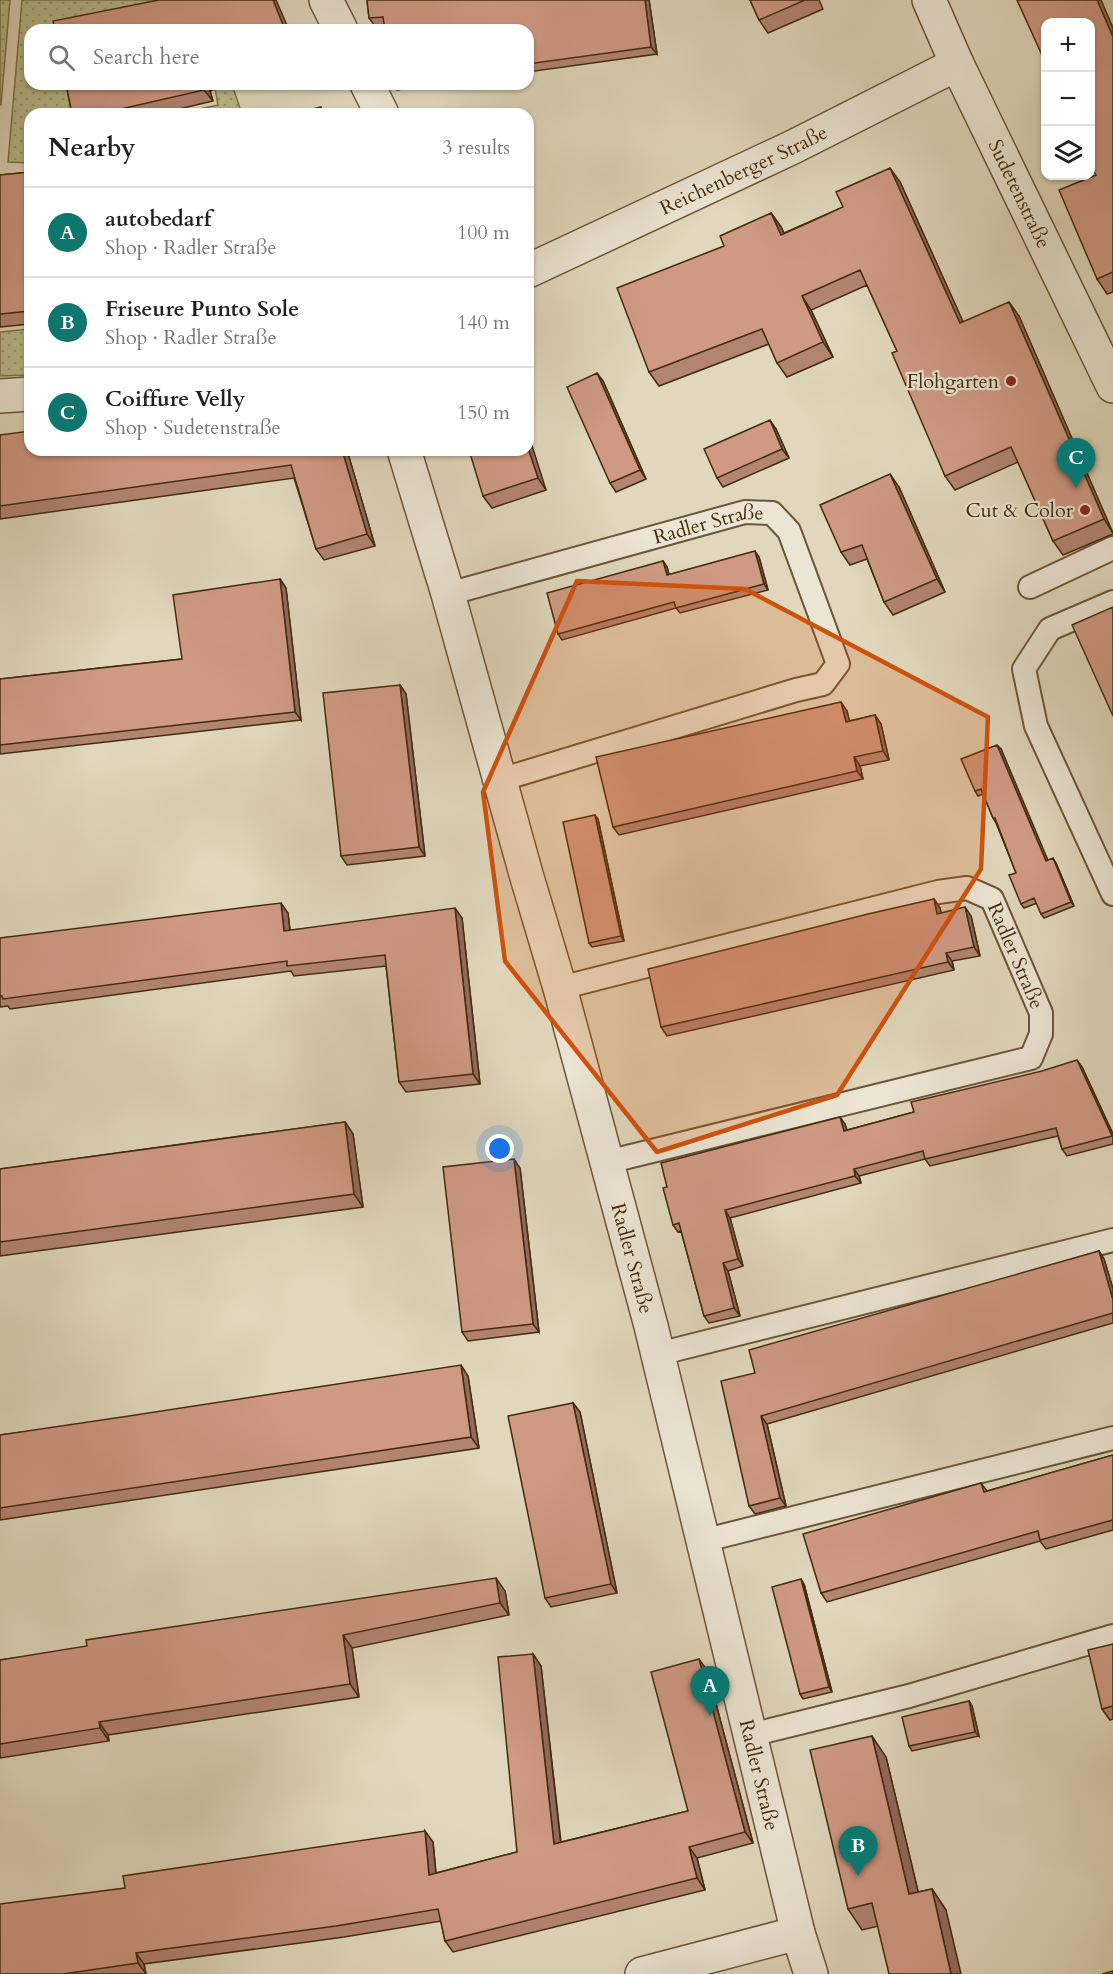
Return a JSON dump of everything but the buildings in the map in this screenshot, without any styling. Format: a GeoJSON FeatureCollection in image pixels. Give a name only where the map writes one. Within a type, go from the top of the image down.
{"type":"FeatureCollection","features":[{"type":"Feature","properties":{"kind":"street"},"geometry":{"type":"LineString","coordinates":[[326,0],[338,24]]}},
{"type":"Feature","properties":{"kind":"street","name":"Sudetenstraße"},"geometry":{"type":"LineString","coordinates":[[929,0],[957,64],[1113,386]]}},
{"type":"Feature","properties":{"kind":"street","name":"Reichenberger Straße"},"geometry":{"type":"LineString","coordinates":[[534,269],[793,147],[957,64]]}},
{"type":"Feature","properties":{"kind":"street"},"geometry":{"type":"LineString","coordinates":[[370,90],[379,108]]}},
{"type":"Feature","properties":{"kind":"street"},"geometry":{"type":"LineString","coordinates":[[0,396],[24,394]]}},
{"type":"Feature","properties":{"kind":"street","name":"Radler Straße"},"geometry":{"type":"LineString","coordinates":[[406,456],[448,594],[607,1162],[658,1354],[798,1933],[811,1974]]}},
{"type":"Feature","properties":{"kind":"street"},"geometry":{"type":"LineString","coordinates":[[642,1974],[798,1933]]}},
{"type":"Feature","properties":{"kind":"lane","name":"Radler Straße"},"geometry":{"type":"LineString","coordinates":[[448,594],[745,512],[772,513],[789,531],[838,664],[823,684],[796,690],[500,780]]}},
{"type":"Feature","properties":{"kind":"lane"},"geometry":{"type":"LineString","coordinates":[[1030,586],[1113,548]]}},
{"type":"Feature","properties":{"kind":"lane"},"geometry":{"type":"LineString","coordinates":[[1113,602],[1050,629],[1024,669],[1036,726],[1113,894]]}},
{"type":"Feature","properties":{"kind":"lane","name":"Radler Straße"},"geometry":{"type":"LineString","coordinates":[[560,988],[938,892],[967,888],[992,899],[1041,1013],[1041,1034],[1031,1058],[607,1162]]}},
{"type":"Feature","properties":{"kind":"lane"},"geometry":{"type":"LineString","coordinates":[[658,1354],[1113,1240]]}},
{"type":"Feature","properties":{"kind":"lane"},"geometry":{"type":"LineString","coordinates":[[702,1541],[1113,1438]]}},
{"type":"Feature","properties":{"kind":"lane"},"geometry":{"type":"LineString","coordinates":[[750,1736],[909,1696],[1113,1636]]}},
{"type":"Feature","properties":{"kind":"highlighted area"},"geometry":{"type":"Polygon","coordinates":[[[577,581],[745,589],[988,717],[981,869],[837,1095],[657,1152],[505,961],[483,792],[577,581]]]}},
{"type":"Feature","properties":{"kind":"green space"},"geometry":{"type":"Polygon","coordinates":[[[0,0],[10,0],[1,105],[0,105],[0,0]]]}},
{"type":"Feature","properties":{"kind":"green space"},"geometry":{"type":"Polygon","coordinates":[[[22,0],[199,0],[84,24],[24,24],[24,90],[68,90],[72,108],[24,108],[24,163],[8,162],[22,0]]]}},
{"type":"Feature","properties":{"kind":"green space"},"geometry":{"type":"Polygon","coordinates":[[[215,90],[234,90],[240,108],[204,108],[218,105],[215,90]]]}},
{"type":"Feature","properties":{"kind":"green space"},"geometry":{"type":"Polygon","coordinates":[[[24,330],[24,375],[0,376],[0,332],[24,330]]]}},
{"type":"Feature","properties":{"kind":"place","name":"Flohgarten"},"geometry":{"type":"Point","coordinates":[1011,381]}},
{"type":"Feature","properties":{"kind":"place","name":"Coiffure Velly"},"geometry":{"type":"Point","coordinates":[1076,488]}},
{"type":"Feature","properties":{"kind":"place","name":"Cut & Color"},"geometry":{"type":"Point","coordinates":[1085,510]}},
{"type":"Feature","properties":{"kind":"place","name":"autobedarf"},"geometry":{"type":"Point","coordinates":[710,1716]}},
{"type":"Feature","properties":{"kind":"place","name":"Friseure Punto Sole"},"geometry":{"type":"Point","coordinates":[858,1876]}}]}
